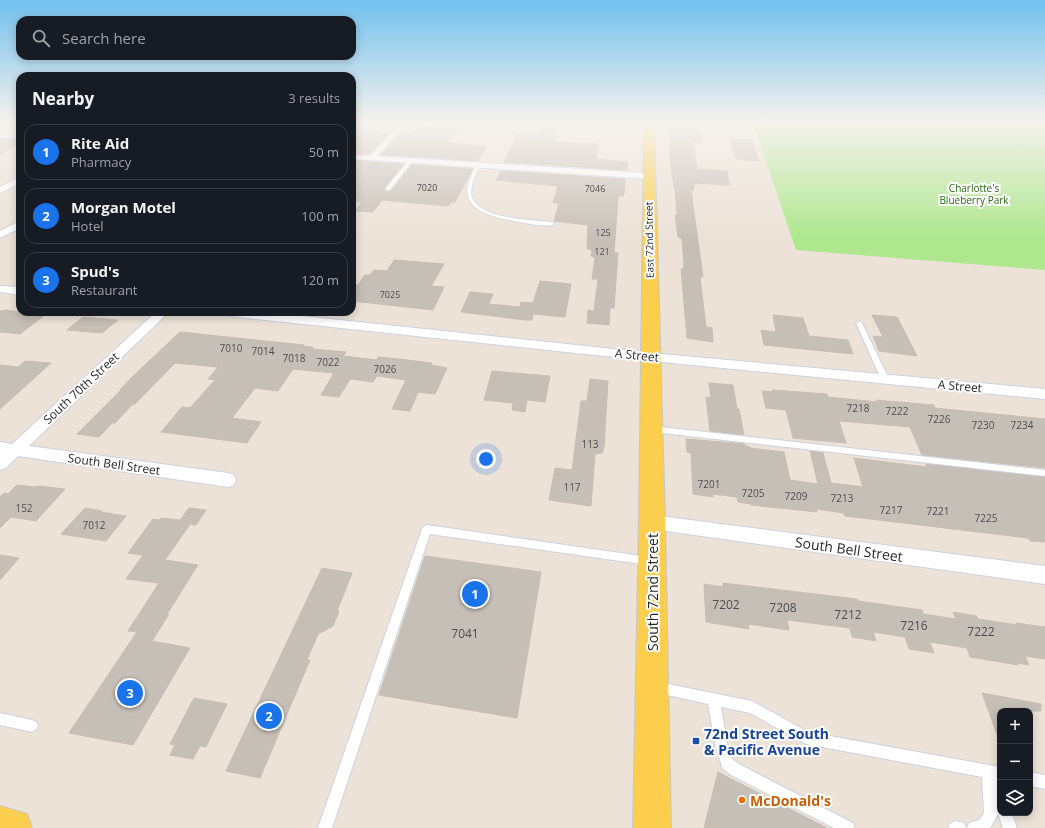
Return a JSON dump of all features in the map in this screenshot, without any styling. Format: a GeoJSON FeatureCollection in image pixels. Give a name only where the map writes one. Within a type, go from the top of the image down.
{"type":"FeatureCollection","features":[{"type":"Feature","properties":{"kind":"main road","name":"East 72nd Street"},"geometry":{"type":"LineString","coordinates":[[648,162],[651,356]]}},
{"type":"Feature","properties":{"kind":"main road","name":"South 72nd Street"},"geometry":{"type":"LineString","coordinates":[[651,356],[652,828]]}},
{"type":"Feature","properties":{"kind":"main road"},"geometry":{"type":"LineString","coordinates":[[0,825],[13,828]]}},
{"type":"Feature","properties":{"kind":"street"},"geometry":{"type":"LineString","coordinates":[[422,162],[648,176]]}},
{"type":"Feature","properties":{"kind":"street"},"geometry":{"type":"LineString","coordinates":[[0,190],[16,182]]}},
{"type":"Feature","properties":{"kind":"street"},"geometry":{"type":"LineString","coordinates":[[0,235],[16,226]]}},
{"type":"Feature","properties":{"kind":"street"},"geometry":{"type":"LineString","coordinates":[[0,289],[16,291]]}},
{"type":"Feature","properties":{"kind":"street","name":"South 70th Street"},"geometry":{"type":"LineString","coordinates":[[0,464],[8,449],[158,316]]}},
{"type":"Feature","properties":{"kind":"street","name":"A Street"},"geometry":{"type":"LineString","coordinates":[[267,316],[651,356],[1045,394]]}},
{"type":"Feature","properties":{"kind":"street","name":"South Bell Street"},"geometry":{"type":"LineString","coordinates":[[8,449],[228,480]]}},
{"type":"Feature","properties":{"kind":"street","name":"South Bell Street"},"geometry":{"type":"LineString","coordinates":[[652,522],[1045,575]]}},
{"type":"Feature","properties":{"kind":"lane"},"geometry":{"type":"LineString","coordinates":[[388,189],[410,162]]}},
{"type":"Feature","properties":{"kind":"lane"},"geometry":{"type":"LineString","coordinates":[[479,165],[471,179],[469,189],[472,203],[491,213],[503,217],[552,224]]}},
{"type":"Feature","properties":{"kind":"lane"},"geometry":{"type":"LineString","coordinates":[[859,323],[885,379]]}},
{"type":"Feature","properties":{"kind":"lane"},"geometry":{"type":"LineString","coordinates":[[652,429],[1045,473]]}},
{"type":"Feature","properties":{"kind":"lane"},"geometry":{"type":"LineString","coordinates":[[325,828],[427,529],[652,562]]}},
{"type":"Feature","properties":{"kind":"lane"},"geometry":{"type":"LineString","coordinates":[[652,687],[752,707],[806,738],[994,773]]}},
{"type":"Feature","properties":{"kind":"lane"},"geometry":{"type":"LineString","coordinates":[[713,699],[722,748],[727,763],[736,770],[848,828]]}},
{"type":"Feature","properties":{"kind":"lane"},"geometry":{"type":"LineString","coordinates":[[0,719],[32,726]]}},
{"type":"Feature","properties":{"kind":"lane"},"geometry":{"type":"LineString","coordinates":[[994,773],[997,786]]}},
{"type":"Feature","properties":{"kind":"lane"},"geometry":{"type":"LineString","coordinates":[[974,828],[983,827],[991,814],[994,773]]}},
{"type":"Feature","properties":{"kind":"lane"},"geometry":{"type":"LineString","coordinates":[[1033,780],[1045,782]]}},
{"type":"Feature","properties":{"kind":"lane"},"geometry":{"type":"LineString","coordinates":[[1007,816],[1010,828]]}},
{"type":"Feature","properties":{"kind":"green space","name":"Charlotte's Blueberry Park"},"geometry":{"type":"Polygon","coordinates":[[[766,162],[1045,162],[1045,270],[796,250],[766,162]]]}},
{"type":"Feature","properties":{"kind":"building"},"geometry":{"type":"Polygon","coordinates":[[[356,162],[404,164],[385,187],[386,192],[391,191],[412,165],[473,169],[455,202],[451,202],[448,206],[382,200],[373,212],[356,211],[362,202],[356,201],[356,162]]]}},
{"type":"Feature","properties":{"kind":"building"},"geometry":{"type":"Polygon","coordinates":[[[504,162],[624,162],[628,162],[626,170],[504,162]]]}},
{"type":"Feature","properties":{"kind":"building"},"geometry":{"type":"Polygon","coordinates":[[[670,162],[696,162],[697,169],[727,171],[729,185],[694,183],[694,190],[691,191],[703,277],[700,277],[706,327],[712,328],[713,342],[687,338],[681,269],[683,269],[684,265],[682,239],[678,237],[675,215],[677,216],[670,162]]]}},
{"type":"Feature","properties":{"kind":"building"},"geometry":{"type":"Polygon","coordinates":[[[501,171],[625,179],[624,194],[623,196],[618,196],[614,253],[618,253],[614,308],[610,308],[609,325],[587,323],[588,310],[594,311],[598,279],[592,279],[595,257],[591,256],[592,249],[587,249],[588,225],[554,221],[559,203],[553,203],[558,186],[496,180],[501,171]]]}},
{"type":"Feature","properties":{"kind":"building"},"geometry":{"type":"Polygon","coordinates":[[[394,260],[444,264],[431,286],[444,287],[433,310],[356,301],[356,285],[358,285],[365,275],[370,275],[374,270],[387,271],[394,260]]]}},
{"type":"Feature","properties":{"kind":"building"},"geometry":{"type":"Polygon","coordinates":[[[540,281],[571,284],[565,317],[533,314],[532,320],[525,320],[461,312],[470,292],[493,294],[489,304],[520,307],[521,302],[533,303],[540,281]]]}},
{"type":"Feature","properties":{"kind":"building"},"geometry":{"type":"Polygon","coordinates":[[[0,311],[16,311],[16,316],[43,316],[20,334],[0,332],[0,311]]]}},
{"type":"Feature","properties":{"kind":"building"},"geometry":{"type":"Polygon","coordinates":[[[773,315],[803,318],[809,336],[848,340],[853,354],[764,345],[761,330],[776,332],[773,315]]]}},
{"type":"Feature","properties":{"kind":"building"},"geometry":{"type":"Polygon","coordinates":[[[872,315],[897,317],[917,356],[879,351],[873,336],[883,337],[872,315]]]}},
{"type":"Feature","properties":{"kind":"building"},"geometry":{"type":"Polygon","coordinates":[[[83,317],[118,320],[102,333],[67,330],[83,317]]]}},
{"type":"Feature","properties":{"kind":"building"},"geometry":{"type":"Polygon","coordinates":[[[180,332],[304,345],[303,346],[313,347],[312,349],[346,352],[343,356],[377,360],[378,357],[399,359],[432,363],[431,365],[447,368],[435,394],[418,392],[410,411],[392,409],[406,380],[377,376],[373,382],[350,379],[339,397],[321,395],[334,373],[293,369],[278,391],[255,388],[232,418],[261,422],[247,443],[161,432],[182,407],[190,408],[215,380],[208,379],[218,367],[175,363],[135,404],[133,404],[115,423],[112,423],[99,437],[77,434],[131,378],[180,332]]]}},
{"type":"Feature","properties":{"kind":"building"},"geometry":{"type":"Polygon","coordinates":[[[25,361],[51,363],[0,409],[0,365],[18,367],[25,361]]]}},
{"type":"Feature","properties":{"kind":"building"},"geometry":{"type":"Polygon","coordinates":[[[492,371],[550,376],[545,402],[527,400],[525,412],[512,410],[513,403],[484,400],[492,371]]]}},
{"type":"Feature","properties":{"kind":"building"},"geometry":{"type":"Polygon","coordinates":[[[590,379],[608,381],[604,447],[602,453],[595,454],[591,506],[549,500],[555,468],[572,470],[581,401],[587,401],[590,379]]]}},
{"type":"Feature","properties":{"kind":"building"},"geometry":{"type":"Polygon","coordinates":[[[709,383],[733,385],[737,409],[739,409],[744,435],[710,431],[706,397],[711,398],[709,383]]]}},
{"type":"Feature","properties":{"kind":"building"},"geometry":{"type":"Polygon","coordinates":[[[772,390],[827,394],[828,397],[878,402],[876,400],[934,405],[935,408],[1045,419],[1045,468],[922,455],[910,427],[839,421],[846,443],[793,438],[786,410],[766,408],[762,391],[773,392],[772,390]]]}},
{"type":"Feature","properties":{"kind":"building"},"geometry":{"type":"Polygon","coordinates":[[[686,439],[745,444],[745,446],[750,448],[784,452],[790,480],[818,484],[810,451],[823,453],[831,483],[863,487],[854,458],[927,467],[926,464],[1045,477],[1045,542],[1030,541],[1028,538],[845,516],[844,513],[816,509],[817,512],[751,505],[738,502],[737,497],[713,494],[713,497],[693,494],[691,453],[687,452],[686,439]]]}},
{"type":"Feature","properties":{"kind":"building"},"geometry":{"type":"Polygon","coordinates":[[[17,485],[65,489],[36,521],[11,517],[0,528],[0,497],[4,493],[8,494],[17,485]]]}},
{"type":"Feature","properties":{"kind":"building"},"geometry":{"type":"Polygon","coordinates":[[[85,508],[126,516],[106,541],[61,534],[85,508]]]}},
{"type":"Feature","properties":{"kind":"building"},"geometry":{"type":"Polygon","coordinates":[[[189,508],[206,510],[196,525],[190,524],[165,560],[198,565],[152,641],[190,648],[133,745],[69,733],[137,632],[128,631],[159,583],[126,579],[143,555],[128,553],[153,519],[159,520],[161,518],[180,520],[189,508]]]}},
{"type":"Feature","properties":{"kind":"building"},"geometry":{"type":"Polygon","coordinates":[[[0,555],[19,558],[0,580],[0,555]]]}},
{"type":"Feature","properties":{"kind":"building"},"geometry":{"type":"Polygon","coordinates":[[[425,556],[541,572],[517,718],[379,695],[425,556]]]}},
{"type":"Feature","properties":{"kind":"building"},"geometry":{"type":"Polygon","coordinates":[[[322,568],[352,573],[337,611],[339,611],[333,626],[318,634],[307,660],[310,660],[260,778],[226,771],[322,568]]]}},
{"type":"Feature","properties":{"kind":"building"},"geometry":{"type":"Polygon","coordinates":[[[723,583],[857,599],[858,601],[922,610],[923,614],[956,619],[953,612],[977,616],[978,619],[1017,625],[1016,623],[1045,627],[1045,659],[1025,656],[1029,665],[1017,663],[1018,665],[970,657],[967,648],[930,642],[934,653],[909,649],[905,637],[873,632],[876,641],[852,637],[850,628],[787,620],[789,630],[748,624],[749,629],[706,622],[704,584],[723,587],[723,583]]]}},
{"type":"Feature","properties":{"kind":"building"},"geometry":{"type":"Polygon","coordinates":[[[982,693],[1041,704],[1041,711],[1033,711],[1033,708],[997,708],[997,734],[982,693]]]}},
{"type":"Feature","properties":{"kind":"building"},"geometry":{"type":"Polygon","coordinates":[[[194,698],[227,704],[206,747],[200,746],[193,759],[170,755],[175,745],[170,744],[194,698]]]}},
{"type":"Feature","properties":{"kind":"building","name":"McDonald's"},"geometry":{"type":"Polygon","coordinates":[[[718,772],[827,828],[704,828],[718,772]]]}},
{"type":"Feature","properties":{"kind":"place","name":"Rite Aid"},"geometry":{"type":"Point","coordinates":[475,594]}},
{"type":"Feature","properties":{"kind":"place","name":"Spud's"},"geometry":{"type":"Point","coordinates":[130,693]}},
{"type":"Feature","properties":{"kind":"place","name":"Morgan Motel"},"geometry":{"type":"Point","coordinates":[269,716]}},
{"type":"Feature","properties":{"kind":"place","name":"72nd Street South & Pacific Avenue"},"geometry":{"type":"Point","coordinates":[696,741]}},
{"type":"Feature","properties":{"kind":"place","name":"McDonald's"},"geometry":{"type":"Point","coordinates":[742,800]}}]}
